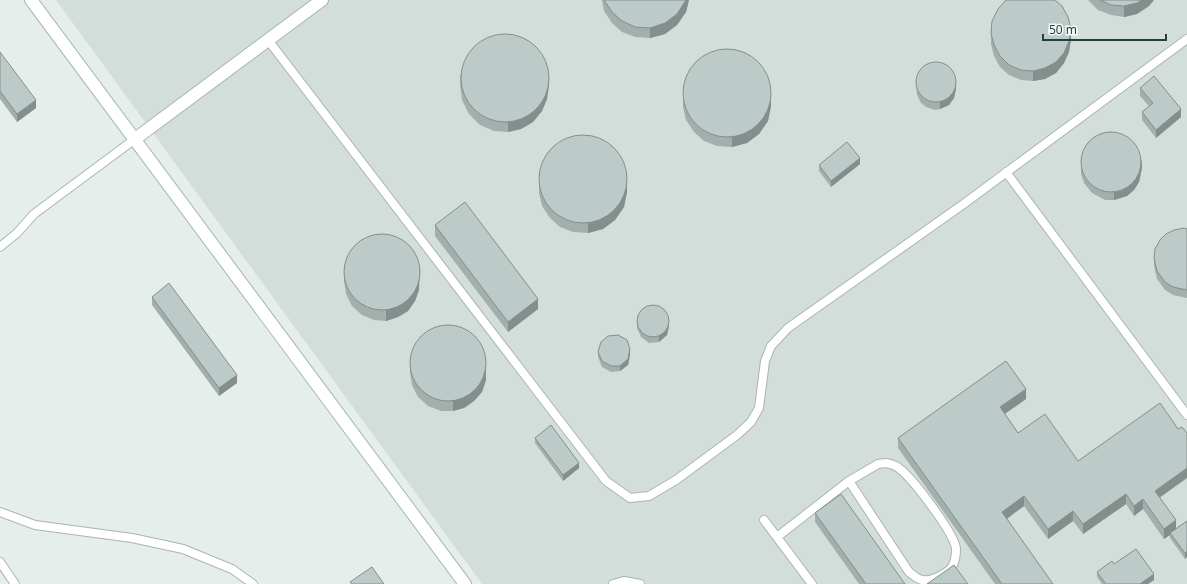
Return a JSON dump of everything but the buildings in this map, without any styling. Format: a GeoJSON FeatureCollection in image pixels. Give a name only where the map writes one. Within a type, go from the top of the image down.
{"type":"FeatureCollection","features":[{"type":"Feature","properties":{"kind":"street"},"geometry":{"type":"LineString","coordinates":[[31,0],[465,584]]}},
{"type":"Feature","properties":{"kind":"street"},"geometry":{"type":"LineString","coordinates":[[135,139],[322,0]]}},
{"type":"Feature","properties":{"kind":"lane"},"geometry":{"type":"LineString","coordinates":[[268,40],[606,481],[630,498],[649,496],[676,480],[737,435],[751,422],[759,408],[765,360],[771,346],[788,328],[934,225],[1187,38]]}},
{"type":"Feature","properties":{"kind":"lane"},"geometry":{"type":"LineString","coordinates":[[2,245],[17,233],[34,214],[135,139]]}},
{"type":"Feature","properties":{"kind":"lane"},"geometry":{"type":"LineString","coordinates":[[1006,172],[1187,415]]}},
{"type":"Feature","properties":{"kind":"lane"},"geometry":{"type":"LineString","coordinates":[[777,537],[849,481],[878,464],[886,463],[894,465],[900,469],[923,494],[953,538],[956,548],[956,558],[952,567],[937,578],[922,580],[914,577],[909,572],[849,481]]}},
{"type":"Feature","properties":{"kind":"lane"},"geometry":{"type":"LineString","coordinates":[[0,512],[35,525],[132,538],[183,549],[232,569],[253,584]]}},
{"type":"Feature","properties":{"kind":"lane"},"geometry":{"type":"LineString","coordinates":[[764,520],[812,584]]}},
{"type":"Feature","properties":{"kind":"lane"},"geometry":{"type":"LineString","coordinates":[[0,562],[15,584]]}},
{"type":"Feature","properties":{"kind":"lane"},"geometry":{"type":"LineString","coordinates":[[613,584],[624,581],[640,584]]}},
{"type":"Feature","properties":{"kind":"shaded area"},"geometry":{"type":"Polygon","coordinates":[[[56,0],[1187,0],[1187,584],[482,584],[56,0]]]}}]}
